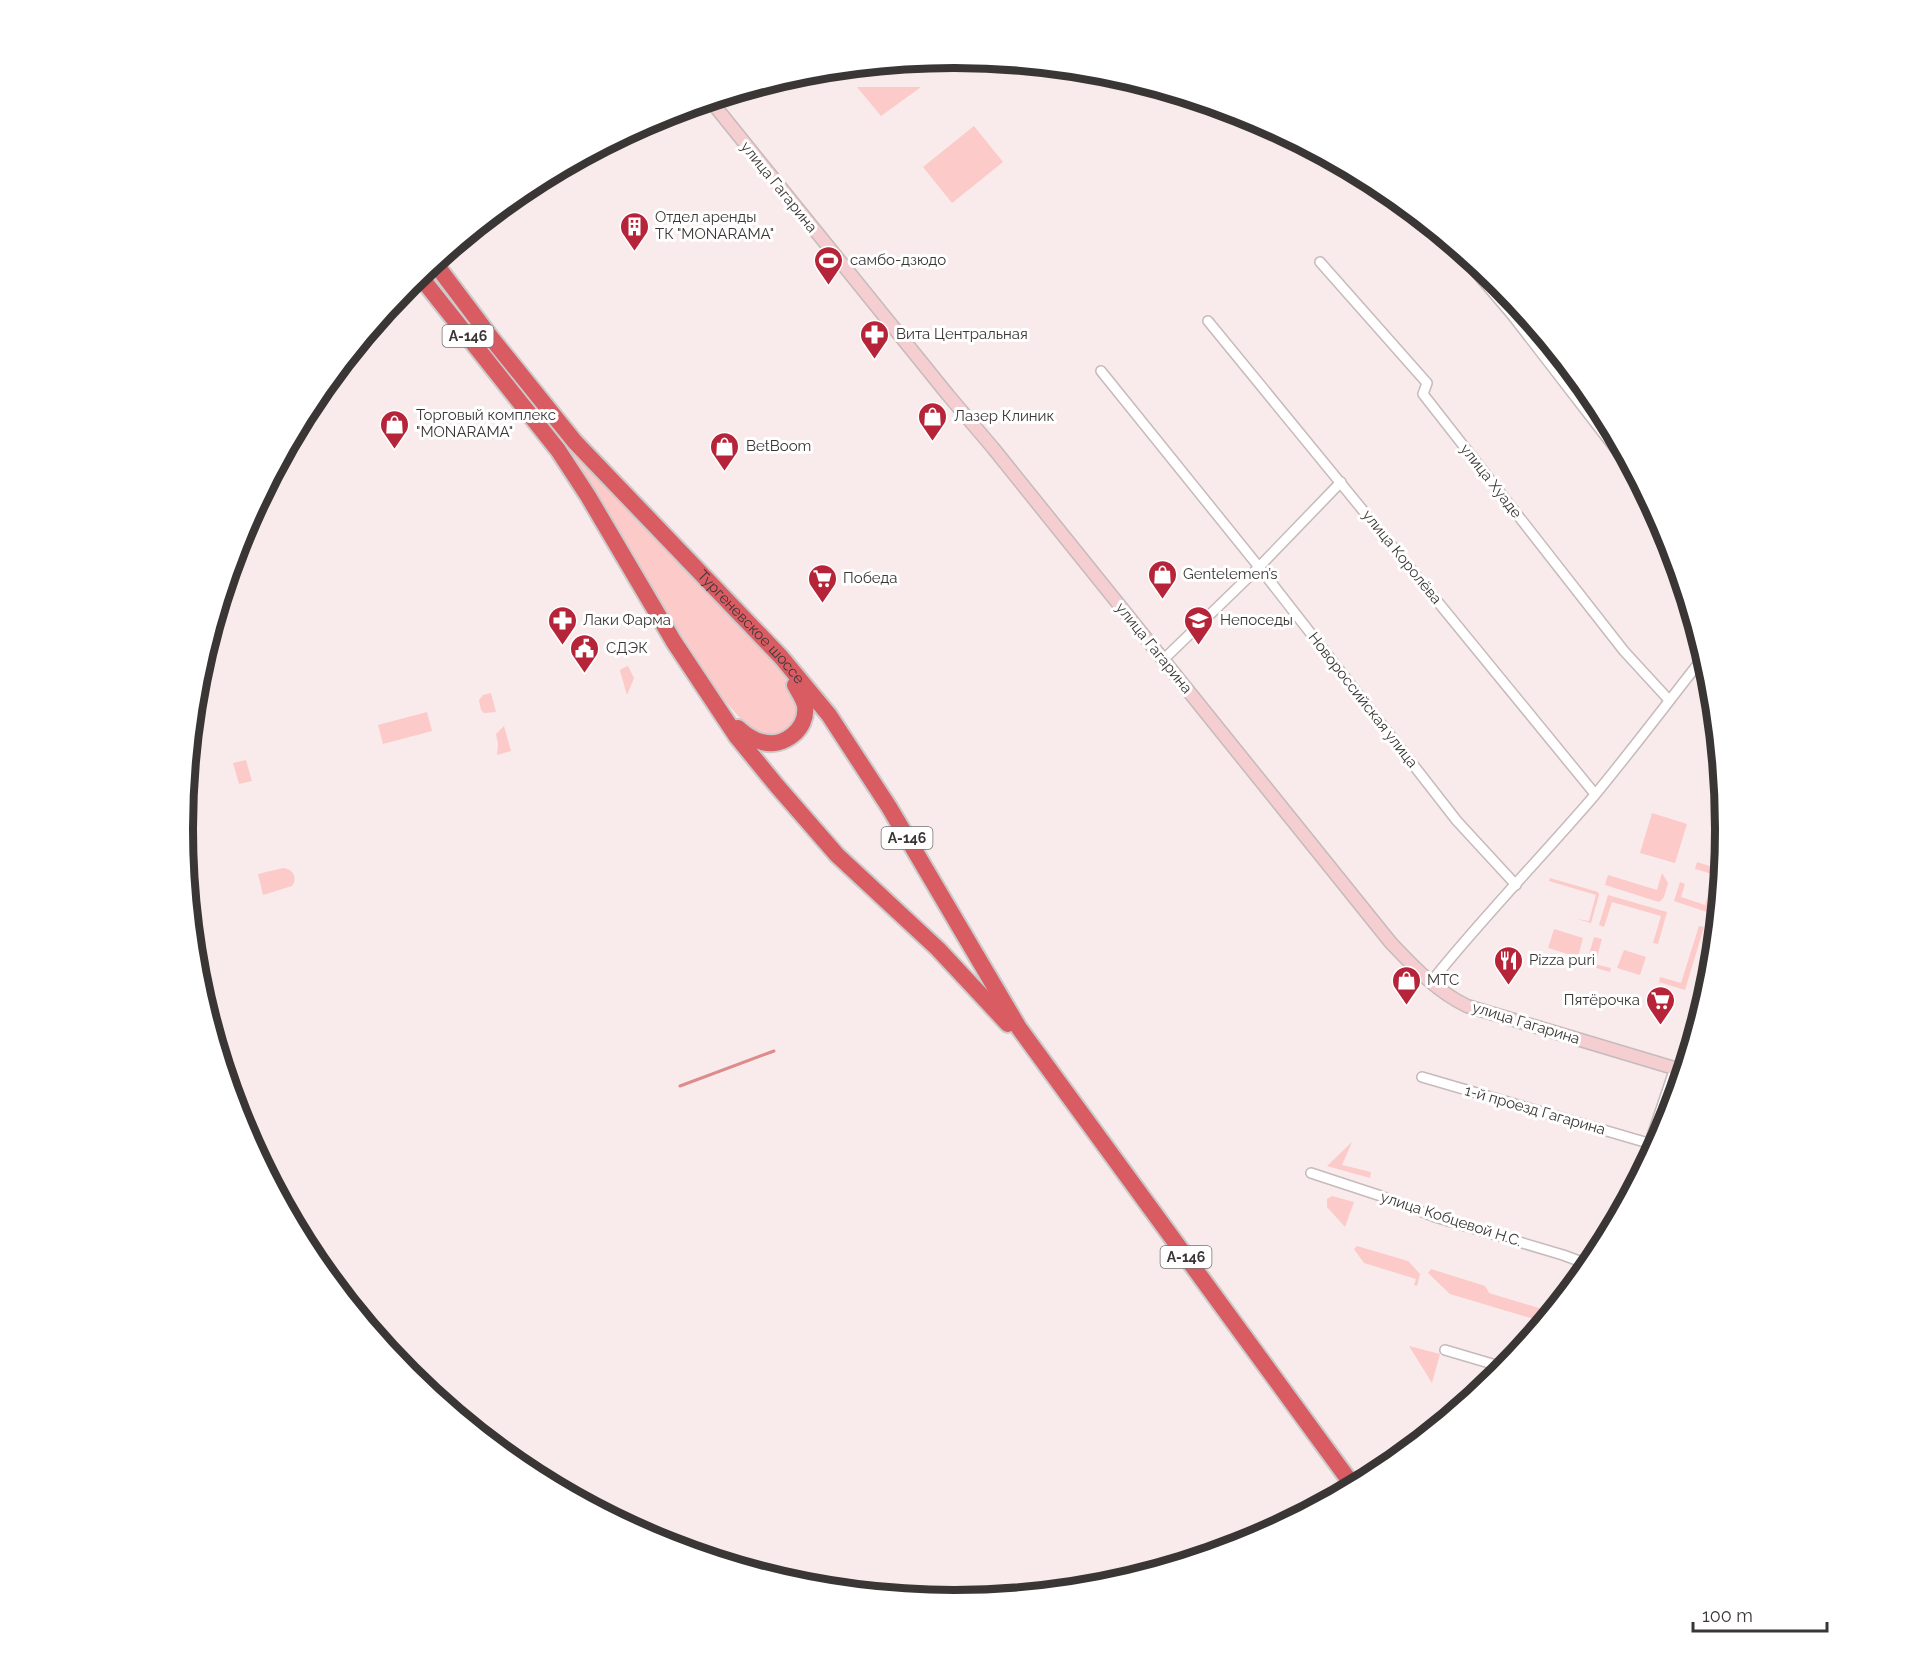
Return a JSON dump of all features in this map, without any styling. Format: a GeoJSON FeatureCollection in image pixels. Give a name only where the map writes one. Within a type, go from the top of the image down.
{"type":"FeatureCollection","features":[{"type":"Feature","properties":{"kind":"highway","name":"Тургеневское шоссе"},"geometry":{"type":"LineString","coordinates":[[439,269],[575,442],[781,657],[829,715],[889,807],[1017,1030]]}},
{"type":"Feature","properties":{"kind":"highway","name":"А-146"},"geometry":{"type":"LineString","coordinates":[[425,282],[558,450],[588,496],[674,642],[721,713],[777,786],[837,855],[938,949],[1017,1030],[1349,1480]]}},
{"type":"Feature","properties":{"kind":"highway","name":"А-146"},"geometry":{"type":"LineString","coordinates":[[721,713],[751,738],[763,743],[778,742],[794,735],[803,722],[805,705],[781,657]]}},
{"type":"Feature","properties":{"kind":"highway","name":"А-146"},"geometry":{"type":"LineString","coordinates":[[1017,1030],[1343,1483]]}},
{"type":"Feature","properties":{"kind":"street","name":"улица Гагарина"},"geometry":{"type":"LineString","coordinates":[[715,106],[1391,943],[1450,998],[1467,1006],[1678,1068]]}},
{"type":"Feature","properties":{"kind":"street","name":"улица Хуаде"},"geometry":{"type":"LineString","coordinates":[[1320,262],[1427,383],[1423,394],[1624,651],[1669,700]]}},
{"type":"Feature","properties":{"kind":"street"},"geometry":{"type":"LineString","coordinates":[[1485,283],[1608,439]]}},
{"type":"Feature","properties":{"kind":"street","name":"улица Королёва"},"geometry":{"type":"LineString","coordinates":[[1208,321],[1595,794]]}},
{"type":"Feature","properties":{"kind":"street","name":"Новороссийская улица"},"geometry":{"type":"LineString","coordinates":[[1101,371],[1259,567],[1457,820],[1516,885]]}},
{"type":"Feature","properties":{"kind":"street"},"geometry":{"type":"LineString","coordinates":[[1163,660],[1259,567],[1341,482]]}},
{"type":"Feature","properties":{"kind":"street"},"geometry":{"type":"LineString","coordinates":[[1431,982],[1595,794],[1697,664]]}},
{"type":"Feature","properties":{"kind":"street","name":"1-й проезд Гагарина"},"geometry":{"type":"LineString","coordinates":[[1422,1077],[1648,1143]]}},
{"type":"Feature","properties":{"kind":"street","name":"улица Кобцевой Н.С."},"geometry":{"type":"LineString","coordinates":[[1311,1173],[1435,1217],[1581,1262]]}},
{"type":"Feature","properties":{"kind":"street"},"geometry":{"type":"LineString","coordinates":[[1445,1350],[1495,1365]]}},
{"type":"Feature","properties":{"kind":"shaded area"},"geometry":{"type":"Polygon","coordinates":[[[857,87],[921,87],[881,116],[857,87]]]}},
{"type":"Feature","properties":{"kind":"shaded area"},"geometry":{"type":"Polygon","coordinates":[[[974,126],[1003,162],[952,203],[923,167],[974,126]]]}},
{"type":"Feature","properties":{"kind":"shaded area"},"geometry":{"type":"Polygon","coordinates":[[[566,444],[738,622],[786,678],[799,707],[791,732],[764,738],[748,727],[723,699],[678,630],[566,444]]]}},
{"type":"Feature","properties":{"kind":"shaded area"},"geometry":{"type":"Polygon","coordinates":[[[628,666],[634,678],[627,695],[620,671],[628,666]]]}},
{"type":"Feature","properties":{"kind":"shaded area"},"geometry":{"type":"Polygon","coordinates":[[[491,693],[496,712],[484,713],[479,700],[483,695],[491,693]]]}},
{"type":"Feature","properties":{"kind":"shaded area"},"geometry":{"type":"Polygon","coordinates":[[[427,712],[432,731],[383,744],[378,725],[427,712]]]}},
{"type":"Feature","properties":{"kind":"shaded area"},"geometry":{"type":"Polygon","coordinates":[[[504,726],[511,751],[497,755],[496,734],[504,726]]]}},
{"type":"Feature","properties":{"kind":"shaded area"},"geometry":{"type":"Polygon","coordinates":[[[246,760],[252,781],[239,784],[233,763],[246,760]]]}},
{"type":"Feature","properties":{"kind":"shaded area"},"geometry":{"type":"Polygon","coordinates":[[[1652,813],[1687,824],[1675,863],[1640,853],[1652,813]]]}},
{"type":"Feature","properties":{"kind":"shaded area"},"geometry":{"type":"Polygon","coordinates":[[[1697,862],[1714,868],[1714,875],[1695,869],[1697,862]]]}},
{"type":"Feature","properties":{"kind":"shaded area"},"geometry":{"type":"Polygon","coordinates":[[[283,868],[294,874],[295,880],[292,886],[263,895],[258,874],[283,868]]]}},
{"type":"Feature","properties":{"kind":"shaded area"},"geometry":{"type":"Polygon","coordinates":[[[1662,873],[1668,883],[1664,897],[1659,902],[1605,885],[1608,875],[1657,890],[1662,873]]]}},
{"type":"Feature","properties":{"kind":"shaded area"},"geometry":{"type":"Polygon","coordinates":[[[1550,878],[1598,892],[1591,923],[1577,919],[1589,921],[1596,895],[1549,881],[1550,878]]]}},
{"type":"Feature","properties":{"kind":"shaded area"},"geometry":{"type":"Polygon","coordinates":[[[1680,882],[1685,884],[1681,897],[1705,905],[1710,889],[1713,889],[1707,912],[1674,901],[1680,882]]]}},
{"type":"Feature","properties":{"kind":"shaded area"},"geometry":{"type":"Polygon","coordinates":[[[1608,895],[1667,912],[1658,944],[1653,943],[1661,916],[1612,902],[1604,927],[1599,925],[1608,895]]]}},
{"type":"Feature","properties":{"kind":"shaded area"},"geometry":{"type":"Polygon","coordinates":[[[1699,926],[1704,927],[1685,990],[1659,982],[1660,977],[1681,983],[1699,926]]]}},
{"type":"Feature","properties":{"kind":"shaded area"},"geometry":{"type":"Polygon","coordinates":[[[1554,929],[1583,938],[1578,957],[1548,948],[1554,929]]]}},
{"type":"Feature","properties":{"kind":"shaded area"},"geometry":{"type":"Polygon","coordinates":[[[1594,937],[1602,939],[1595,964],[1611,968],[1610,972],[1586,965],[1594,937]]]}},
{"type":"Feature","properties":{"kind":"shaded area"},"geometry":{"type":"Polygon","coordinates":[[[1624,950],[1646,957],[1640,975],[1617,968],[1624,950]]]}},
{"type":"Feature","properties":{"kind":"shaded area"},"geometry":{"type":"Polygon","coordinates":[[[1352,1142],[1342,1165],[1371,1172],[1370,1178],[1327,1166],[1352,1142]]]}},
{"type":"Feature","properties":{"kind":"shaded area"},"geometry":{"type":"Polygon","coordinates":[[[1332,1196],[1354,1202],[1345,1227],[1327,1207],[1327,1199],[1332,1196]]]}},
{"type":"Feature","properties":{"kind":"shaded area"},"geometry":{"type":"Polygon","coordinates":[[[1357,1246],[1408,1261],[1420,1274],[1417,1286],[1414,1285],[1416,1279],[1364,1263],[1354,1249],[1357,1246]]]}},
{"type":"Feature","properties":{"kind":"shaded area"},"geometry":{"type":"Polygon","coordinates":[[[1431,1269],[1485,1286],[1489,1293],[1545,1310],[1536,1320],[1450,1294],[1428,1273],[1431,1269]]]}},
{"type":"Feature","properties":{"kind":"shaded area"},"geometry":{"type":"Polygon","coordinates":[[[1409,1346],[1440,1354],[1432,1383],[1409,1346]]]}},
{"type":"Feature","properties":{"kind":"waterway"},"geometry":{"type":"LineString","coordinates":[[680,1086],[774,1051]]}},
{"type":"Feature","properties":{"kind":"place","name":"Отдел аренды ТК \"MONARAMA\""},"geometry":{"type":"Point","coordinates":[634,252]}},
{"type":"Feature","properties":{"kind":"place","name":"самбо-дзюдо"},"geometry":{"type":"Point","coordinates":[829,286]}},
{"type":"Feature","properties":{"kind":"place","name":"Вита Центральная"},"geometry":{"type":"Point","coordinates":[875,360]}},
{"type":"Feature","properties":{"kind":"place","name":"Лазер Клиник"},"geometry":{"type":"Point","coordinates":[933,442]}},
{"type":"Feature","properties":{"kind":"place","name":"Торговый комплекс \"MONARAMA\""},"geometry":{"type":"Point","coordinates":[395,450]}},
{"type":"Feature","properties":{"kind":"place","name":"BetBoom"},"geometry":{"type":"Point","coordinates":[725,472]}},
{"type":"Feature","properties":{"kind":"place","name":"Gentelemen’s"},"geometry":{"type":"Point","coordinates":[1162,600]}},
{"type":"Feature","properties":{"kind":"place","name":"Победа"},"geometry":{"type":"Point","coordinates":[822,604]}},
{"type":"Feature","properties":{"kind":"place","name":"Лаки Фарма"},"geometry":{"type":"Point","coordinates":[562,646]}},
{"type":"Feature","properties":{"kind":"place","name":"Непоседы"},"geometry":{"type":"Point","coordinates":[1199,646]}},
{"type":"Feature","properties":{"kind":"place","name":"СДЭК"},"geometry":{"type":"Point","coordinates":[585,674]}},
{"type":"Feature","properties":{"kind":"place","name":"Pizza puri"},"geometry":{"type":"Point","coordinates":[1508,986]}},
{"type":"Feature","properties":{"kind":"place","name":"МТС"},"geometry":{"type":"Point","coordinates":[1406,1006]}},
{"type":"Feature","properties":{"kind":"place","name":"Пятёрочка"},"geometry":{"type":"Point","coordinates":[1661,1026]}}]}
